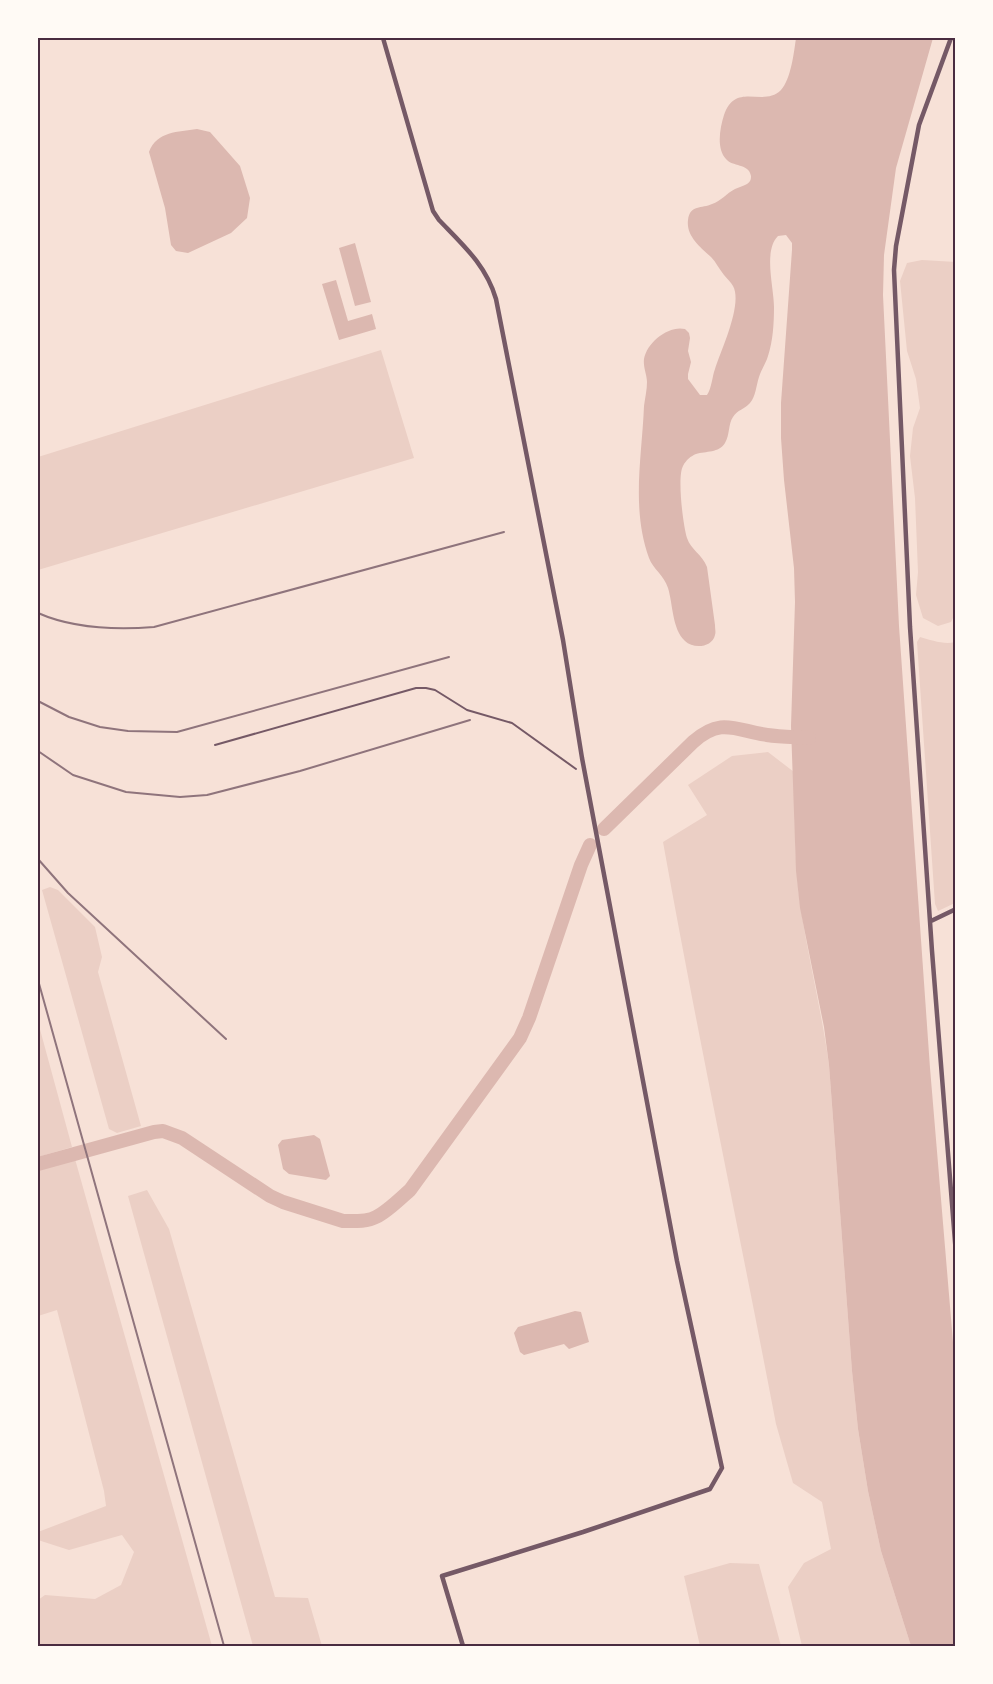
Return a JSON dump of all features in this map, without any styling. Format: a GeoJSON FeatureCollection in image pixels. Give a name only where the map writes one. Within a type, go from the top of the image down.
{"type":"FeatureCollection","features":[{"type":"Feature","properties":{"kind":"street"},"geometry":{"type":"LineString","coordinates":[[383,38],[433,211],[484,270],[491,282],[496,299],[562,640],[582,758],[677,1261],[722,1468],[710,1490],[442,1576],[463,1647]]}},
{"type":"Feature","properties":{"kind":"street"},"geometry":{"type":"LineString","coordinates":[[951,38],[919,125],[896,246],[894,270],[910,627],[956,1254]]}},
{"type":"Feature","properties":{"kind":"street"},"geometry":{"type":"LineString","coordinates":[[931,921],[956,909]]}},
{"type":"Feature","properties":{"kind":"lane"},"geometry":{"type":"LineString","coordinates":[[214,745],[417,688],[426,688],[435,690],[467,710],[512,723],[576,769]]}},
{"type":"Feature","properties":{"kind":"shaded area"},"geometry":{"type":"Polygon","coordinates":[[[796,38],[933,38],[896,168],[884,255],[883,295],[899,626],[930,1068],[955,1366],[955,1646],[911,1646],[881,1551],[858,1429],[829,1065],[824,1027],[800,908],[796,871],[791,726],[794,568],[781,438],[781,403],[792,250],[792,243],[786,235],[778,236],[771,251],[773,332],[768,356],[754,397],[733,417],[727,440],[722,446],[716,450],[692,456],[684,464],[681,472],[681,501],[687,538],[707,567],[715,632],[710,643],[702,646],[688,644],[681,636],[675,623],[666,583],[649,558],[640,520],[639,482],[647,385],[644,362],[646,353],[654,341],[666,332],[679,328],[685,329],[690,338],[688,351],[691,362],[688,379],[700,395],[707,395],[730,327],[735,304],[732,285],[713,259],[691,236],[688,226],[689,215],[694,209],[715,203],[750,181],[750,172],[726,159],[721,149],[721,126],[724,115],[735,99],[766,97],[781,90],[790,72],[796,38]]]}},
{"type":"Feature","properties":{"kind":"shaded area"},"geometry":{"type":"Polygon","coordinates":[[[197,129],[210,132],[240,166],[250,198],[247,218],[231,233],[188,253],[176,251],[171,245],[165,208],[149,152],[157,140],[163,136],[197,129]]]}},
{"type":"Feature","properties":{"kind":"shaded area"},"geometry":{"type":"Polygon","coordinates":[[[355,243],[371,302],[355,306],[339,248],[355,243]]]}},
{"type":"Feature","properties":{"kind":"shaded area"},"geometry":{"type":"Polygon","coordinates":[[[922,260],[956,262],[956,612],[951,622],[938,626],[923,618],[916,595],[918,572],[915,498],[910,456],[913,428],[920,408],[916,379],[907,351],[900,281],[907,263],[922,260]]]}},
{"type":"Feature","properties":{"kind":"shaded area"},"geometry":{"type":"Polygon","coordinates":[[[336,280],[348,321],[372,314],[376,329],[339,340],[322,284],[336,280]]]}},
{"type":"Feature","properties":{"kind":"shaded area"},"geometry":{"type":"Polygon","coordinates":[[[381,350],[414,458],[38,570],[38,457],[381,350]]]}},
{"type":"Feature","properties":{"kind":"shaded area"},"geometry":{"type":"Polygon","coordinates":[[[920,637],[942,643],[955,642],[955,903],[938,911],[935,904],[917,642],[920,637]]]}},
{"type":"Feature","properties":{"kind":"shaded area"},"geometry":{"type":"Polygon","coordinates":[[[768,752],[794,772],[797,876],[804,929],[829,1065],[858,1429],[881,1551],[911,1646],[802,1646],[788,1587],[804,1563],[831,1549],[822,1502],[793,1483],[776,1424],[663,842],[707,815],[688,785],[732,756],[768,752]]]}},
{"type":"Feature","properties":{"kind":"shaded area"},"geometry":{"type":"Polygon","coordinates":[[[50,887],[58,890],[95,927],[102,957],[98,972],[141,1126],[117,1133],[109,1129],[42,890],[50,887]]]}},
{"type":"Feature","properties":{"kind":"shaded area"},"geometry":{"type":"Polygon","coordinates":[[[38,1022],[72,1147],[38,1157],[38,1022]]]}},
{"type":"Feature","properties":{"kind":"shaded area"},"geometry":{"type":"Polygon","coordinates":[[[314,1135],[320,1139],[330,1176],[326,1180],[289,1174],[283,1169],[278,1145],[282,1140],[314,1135]]]}},
{"type":"Feature","properties":{"kind":"shaded area"},"geometry":{"type":"Polygon","coordinates":[[[75,1159],[212,1646],[38,1646],[38,1600],[45,1595],[95,1599],[121,1585],[134,1552],[122,1535],[69,1550],[38,1540],[38,1532],[106,1506],[57,1310],[38,1316],[38,1169],[75,1159]]]}},
{"type":"Feature","properties":{"kind":"shaded area"},"geometry":{"type":"Polygon","coordinates":[[[147,1190],[169,1229],[275,1597],[308,1598],[322,1646],[253,1646],[128,1196],[147,1190]]]}},
{"type":"Feature","properties":{"kind":"shaded area"},"geometry":{"type":"Polygon","coordinates":[[[575,1311],[581,1312],[589,1342],[569,1349],[564,1344],[524,1355],[520,1352],[514,1333],[518,1327],[575,1311]]]}},
{"type":"Feature","properties":{"kind":"shaded area"},"geometry":{"type":"Polygon","coordinates":[[[730,1563],[759,1564],[781,1646],[700,1646],[684,1576],[730,1563]]]}},
{"type":"Feature","properties":{"kind":"waterway"},"geometry":{"type":"LineString","coordinates":[[604,829],[693,742],[712,730],[728,727],[767,735],[809,738]]}},
{"type":"Feature","properties":{"kind":"waterway"},"geometry":{"type":"LineString","coordinates":[[38,1164],[163,1131],[182,1138],[270,1196],[283,1202],[343,1221],[368,1220],[380,1215],[410,1190],[520,1038],[590,845]]}},
{"type":"Feature","properties":{"kind":"railway"},"geometry":{"type":"LineString","coordinates":[[38,613],[66,622],[95,627],[154,627],[504,532]]}},
{"type":"Feature","properties":{"kind":"railway"},"geometry":{"type":"LineString","coordinates":[[38,701],[69,717],[100,727],[128,731],[177,732],[449,657]]}},
{"type":"Feature","properties":{"kind":"railway"},"geometry":{"type":"LineString","coordinates":[[38,751],[73,775],[126,792],[180,797],[207,795],[300,771],[470,720]]}},
{"type":"Feature","properties":{"kind":"railway"},"geometry":{"type":"LineString","coordinates":[[38,859],[68,893],[226,1039]]}},
{"type":"Feature","properties":{"kind":"railway"},"geometry":{"type":"LineString","coordinates":[[38,980],[224,1646]]}}]}
